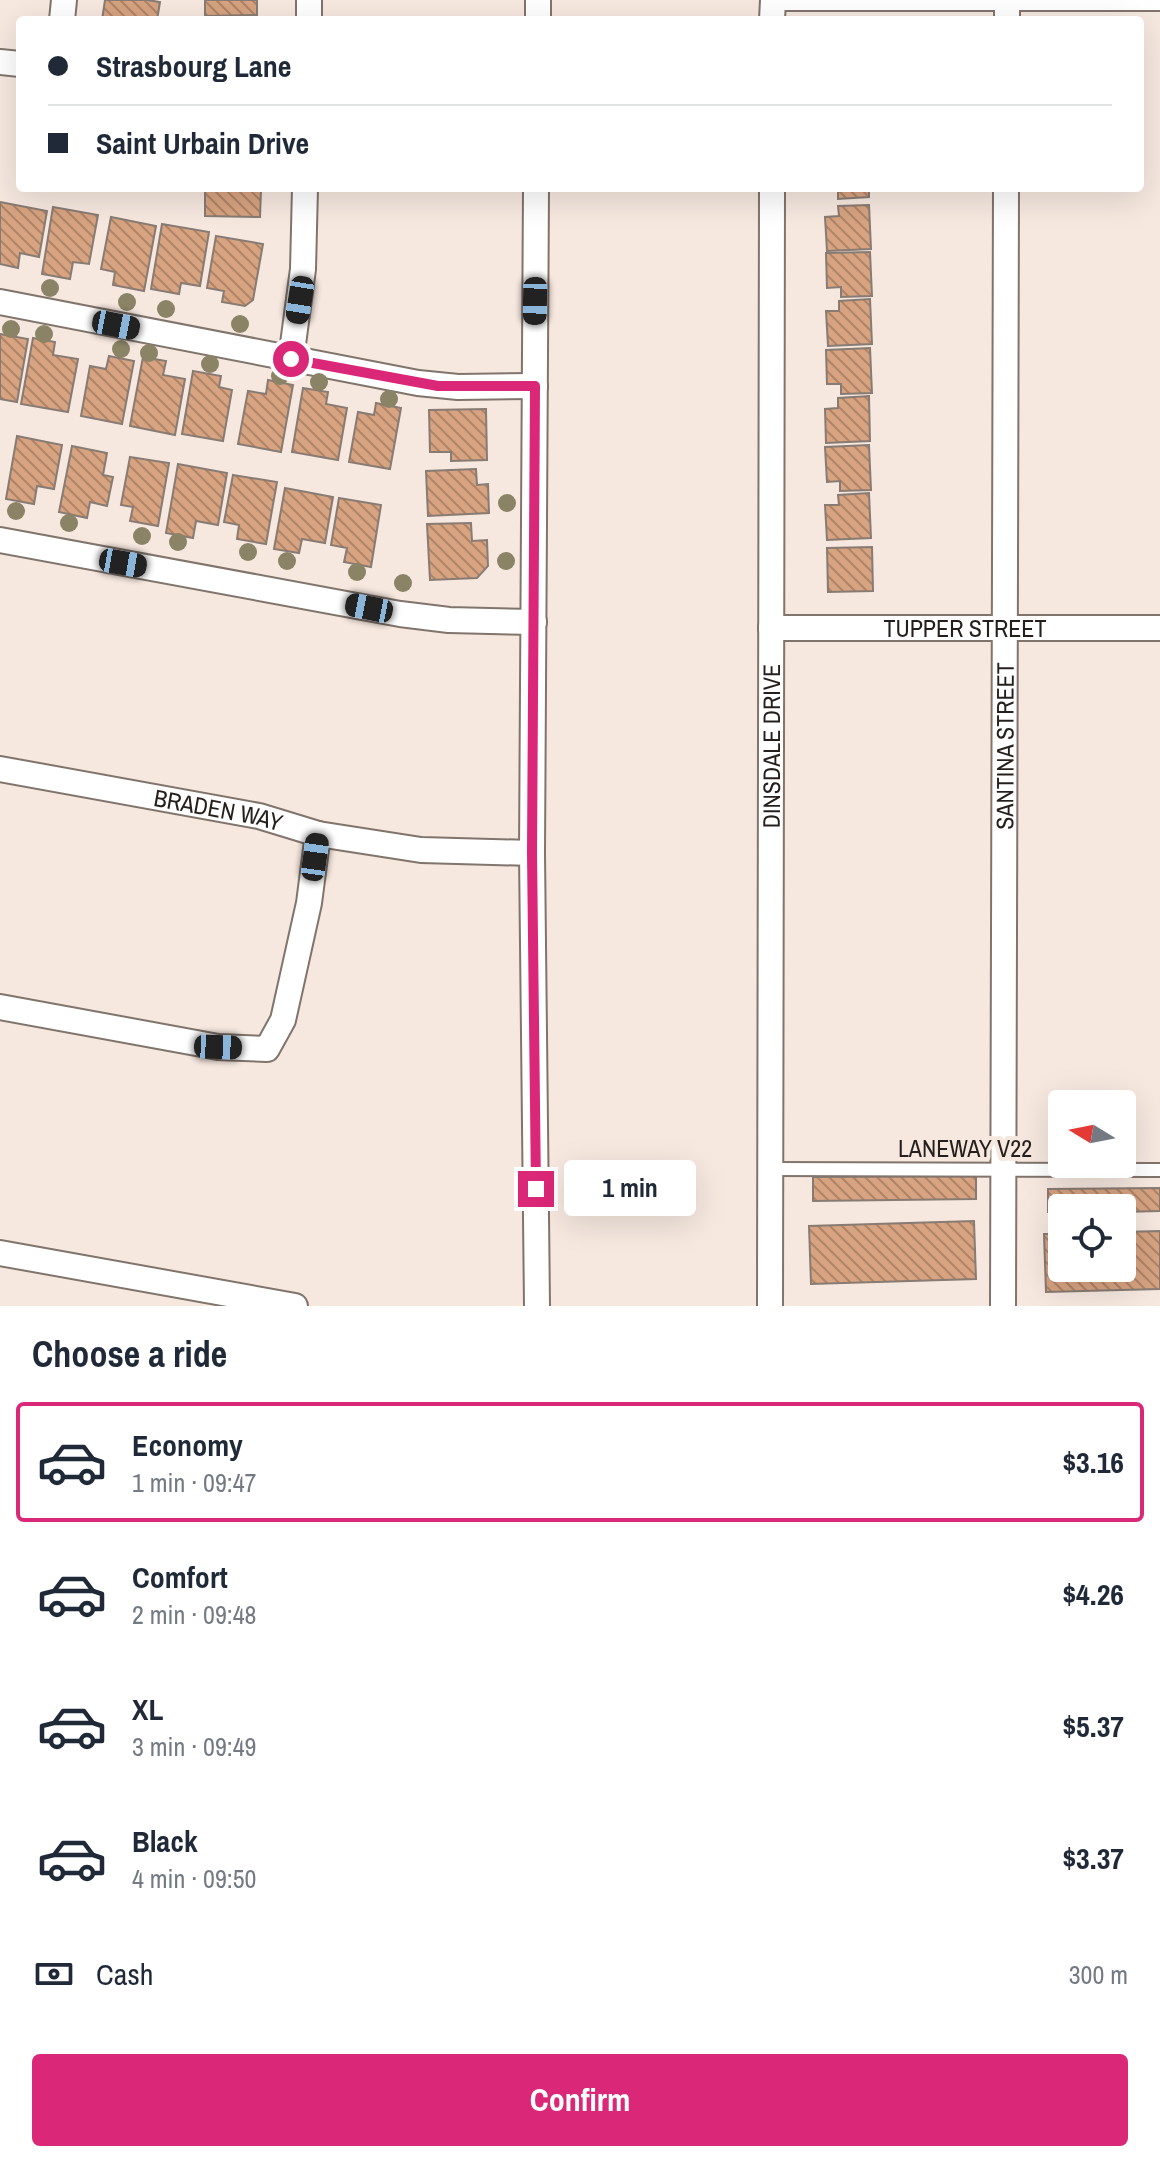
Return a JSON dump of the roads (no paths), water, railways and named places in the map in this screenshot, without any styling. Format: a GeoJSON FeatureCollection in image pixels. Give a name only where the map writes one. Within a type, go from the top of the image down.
{"type":"FeatureCollection","features":[{"type":"Feature","properties":{"kind":"street"},"geometry":{"type":"LineString","coordinates":[[291,359],[303,269],[305,192]]}},
{"type":"Feature","properties":{"kind":"street"},"geometry":{"type":"LineString","coordinates":[[536,192],[532,853],[537,1306]]}},
{"type":"Feature","properties":{"kind":"street","name":"DINSDALE DRIVE"},"geometry":{"type":"LineString","coordinates":[[770,1306],[772,192]]}},
{"type":"Feature","properties":{"kind":"street","name":"SANTINA STREET"},"geometry":{"type":"LineString","coordinates":[[1003,1306],[1006,192]]}},
{"type":"Feature","properties":{"kind":"street"},"geometry":{"type":"LineString","coordinates":[[0,302],[438,386],[535,386]]}},
{"type":"Feature","properties":{"kind":"street"},"geometry":{"type":"LineString","coordinates":[[0,540],[424,618],[534,622]]}},
{"type":"Feature","properties":{"kind":"street","name":"TUPPER STREET"},"geometry":{"type":"LineString","coordinates":[[771,628],[1160,628]]}},
{"type":"Feature","properties":{"kind":"street","name":"BRADEN WAY"},"geometry":{"type":"LineString","coordinates":[[0,769],[259,816],[318,834],[421,850],[532,853]]}},
{"type":"Feature","properties":{"kind":"street"},"geometry":{"type":"LineString","coordinates":[[0,1007],[218,1047],[267,1049],[283,1020],[309,903],[318,834]]}},
{"type":"Feature","properties":{"kind":"street"},"geometry":{"type":"LineString","coordinates":[[0,1253],[295,1306]]}},
{"type":"Feature","properties":{"kind":"lane"},"geometry":{"type":"LineString","coordinates":[[773,8],[1007,8],[1160,4]]}},
{"type":"Feature","properties":{"kind":"lane","name":"LANEWAY V22"},"geometry":{"type":"LineString","coordinates":[[770,1169],[1160,1170]]}}]}
